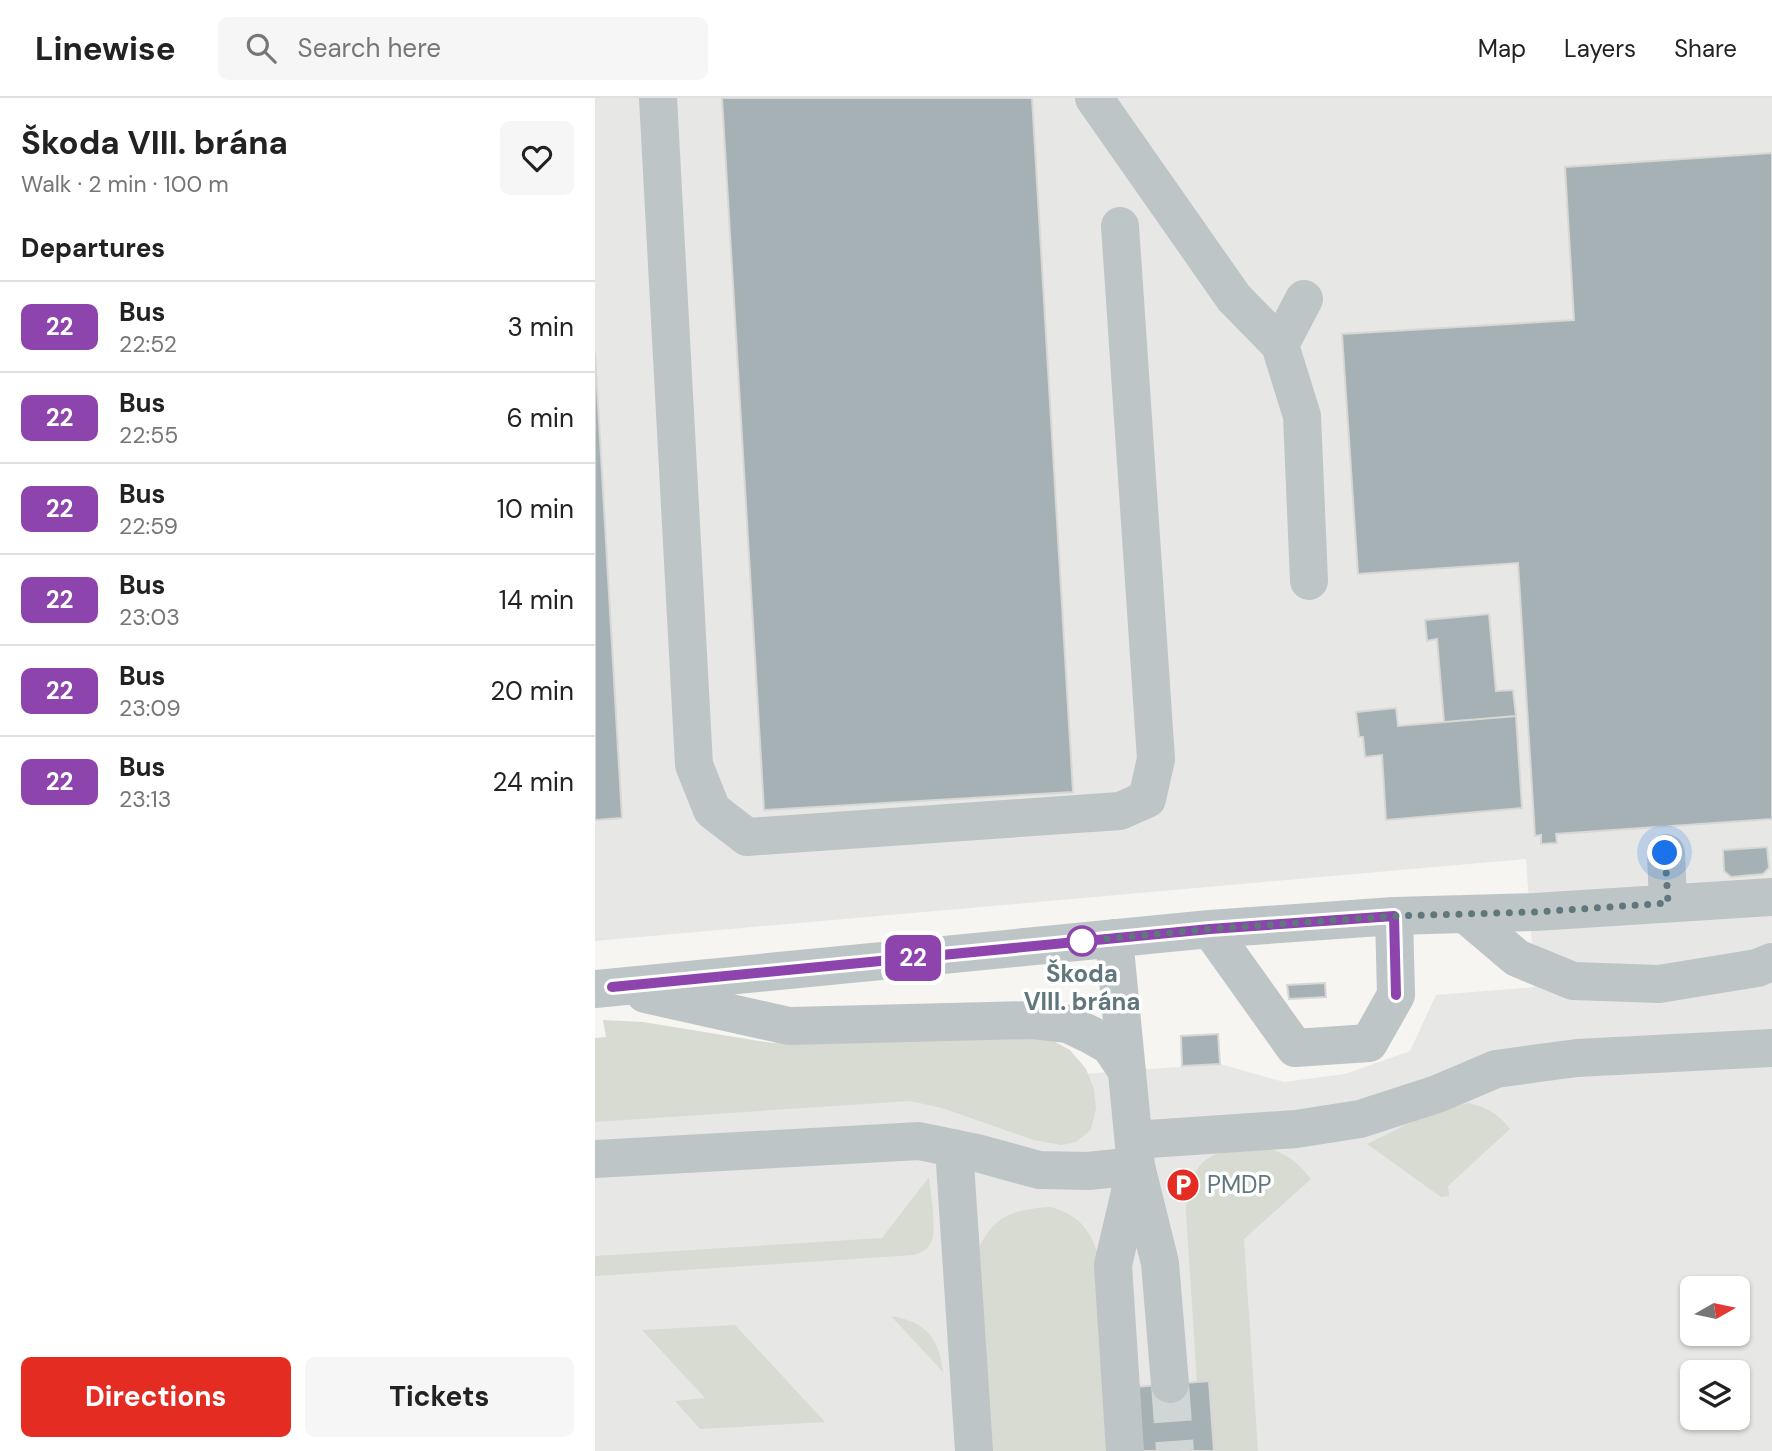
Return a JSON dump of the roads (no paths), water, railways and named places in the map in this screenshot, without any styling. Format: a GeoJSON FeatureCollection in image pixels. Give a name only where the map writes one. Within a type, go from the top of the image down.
{"type":"FeatureCollection","features":[{"type":"Feature","properties":{"kind":"street"},"geometry":{"type":"LineString","coordinates":[[658,98],[694,765],[712,810],[747,837],[1120,811],[1147,799],[1156,759],[1121,226]]}},
{"type":"Feature","properties":{"kind":"street"},"geometry":{"type":"LineString","coordinates":[[1094,98],[1234,298],[1280,345],[1303,416],[1309,581]]}},
{"type":"Feature","properties":{"kind":"street"},"geometry":{"type":"LineString","coordinates":[[1280,345],[1304,299]]}},
{"type":"Feature","properties":{"kind":"street"},"geometry":{"type":"LineString","coordinates":[[1665,853],[1668,903]]}},
{"type":"Feature","properties":{"kind":"street"},"geometry":{"type":"LineString","coordinates":[[603,988],[1210,929],[1394,916],[1772,897]]}},
{"type":"Feature","properties":{"kind":"street"},"geometry":{"type":"LineString","coordinates":[[1465,914],[1517,958],[1573,981],[1659,984],[1757,968],[1772,962]]}},
{"type":"Feature","properties":{"kind":"street"},"geometry":{"type":"LineString","coordinates":[[1210,929],[1295,1048],[1369,1043],[1396,995],[1394,916]]}},
{"type":"Feature","properties":{"kind":"street"},"geometry":{"type":"LineString","coordinates":[[1114,938],[1135,1153],[1160,1264],[1170,1384]]}},
{"type":"Feature","properties":{"kind":"street"},"geometry":{"type":"LineString","coordinates":[[603,988],[789,1026],[1033,1020],[1068,1024],[1110,1046],[1127,1071]]}},
{"type":"Feature","properties":{"kind":"street"},"geometry":{"type":"LineString","coordinates":[[595,1159],[919,1141],[1039,1170],[1088,1171],[1135,1153],[1360,1119],[1437,1094],[1496,1069],[1577,1058],[1772,1048]]}},
{"type":"Feature","properties":{"kind":"street"},"geometry":{"type":"LineString","coordinates":[[954,1148],[974,1451]]}},
{"type":"Feature","properties":{"kind":"street"},"geometry":{"type":"LineString","coordinates":[[1125,1451],[1113,1265],[1135,1153]]}},
{"type":"Feature","properties":{"kind":"tunnel"},"geometry":{"type":"LineString","coordinates":[[1170,1384],[1175,1451]]}},
{"type":"Feature","properties":{"kind":"place","name":"Škoda VIII. brána"},"geometry":{"type":"Point","coordinates":[1082,941]}},
{"type":"Feature","properties":{"kind":"place","name":"PMDP"},"geometry":{"type":"Point","coordinates":[1183,1185]}}]}
